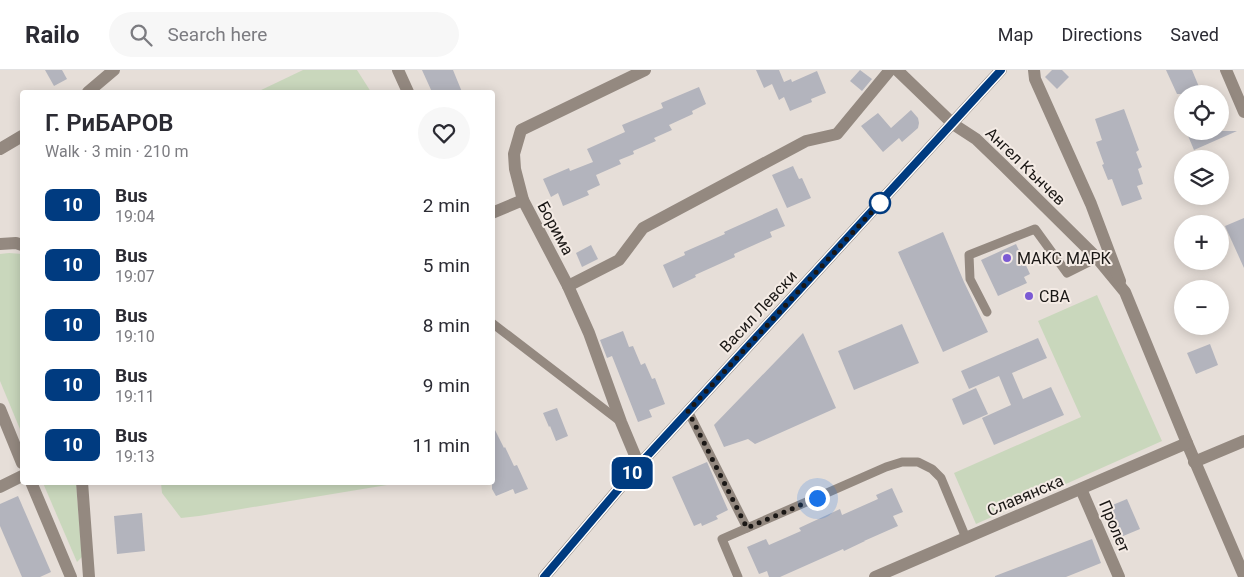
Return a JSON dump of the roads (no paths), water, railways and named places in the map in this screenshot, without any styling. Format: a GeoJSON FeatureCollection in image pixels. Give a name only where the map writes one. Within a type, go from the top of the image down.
{"type":"FeatureCollection","features":[{"type":"Feature","properties":{"kind":"street"},"geometry":{"type":"LineString","coordinates":[[90,90],[114,70]]}},
{"type":"Feature","properties":{"kind":"street"},"geometry":{"type":"LineString","coordinates":[[398,70],[407,90]]}},
{"type":"Feature","properties":{"kind":"street","name":"Борима"},"geometry":{"type":"LineString","coordinates":[[639,465],[621,422],[589,333],[568,286],[523,200],[515,169],[514,154],[521,130],[644,70]]}},
{"type":"Feature","properties":{"kind":"street"},"geometry":{"type":"LineString","coordinates":[[568,286],[618,260],[643,228],[806,141],[837,134],[890,70]]}},
{"type":"Feature","properties":{"kind":"street","name":"Ангел Кънчев"},"geometry":{"type":"LineString","coordinates":[[897,70],[953,124],[976,139],[1097,258],[1125,292]]}},
{"type":"Feature","properties":{"kind":"street","name":"Васил Левски"},"geometry":{"type":"LineString","coordinates":[[544,577],[639,465],[1002,70]]}},
{"type":"Feature","properties":{"kind":"street","name":"Ангел Кънчев"},"geometry":{"type":"LineString","coordinates":[[1034,70],[1091,204],[1194,462],[1244,576]]}},
{"type":"Feature","properties":{"kind":"street"},"geometry":{"type":"LineString","coordinates":[[1226,70],[1244,112]]}},
{"type":"Feature","properties":{"kind":"street"},"geometry":{"type":"LineString","coordinates":[[0,149],[20,137]]}},
{"type":"Feature","properties":{"kind":"street"},"geometry":{"type":"LineString","coordinates":[[495,213],[523,200]]}},
{"type":"Feature","properties":{"kind":"street"},"geometry":{"type":"LineString","coordinates":[[0,244],[20,244]]}},
{"type":"Feature","properties":{"kind":"street"},"geometry":{"type":"LineString","coordinates":[[0,409],[20,458]]}},
{"type":"Feature","properties":{"kind":"street"},"geometry":{"type":"LineString","coordinates":[[1194,462],[1244,441]]}},
{"type":"Feature","properties":{"kind":"street","name":"Славянска"},"geometry":{"type":"LineString","coordinates":[[875,577],[1187,443]]}},
{"type":"Feature","properties":{"kind":"street"},"geometry":{"type":"LineString","coordinates":[[0,487],[20,477]]}},
{"type":"Feature","properties":{"kind":"street"},"geometry":{"type":"LineString","coordinates":[[32,485],[71,577]]}},
{"type":"Feature","properties":{"kind":"street"},"geometry":{"type":"LineString","coordinates":[[82,485],[89,577]]}},
{"type":"Feature","properties":{"kind":"street","name":"Пролет"},"geometry":{"type":"LineString","coordinates":[[1081,489],[1119,577]]}},
{"type":"Feature","properties":{"kind":"lane"},"geometry":{"type":"LineString","coordinates":[[987,312],[970,279],[969,255],[1034,229],[1067,273],[1097,258]]}},
{"type":"Feature","properties":{"kind":"lane"},"geometry":{"type":"LineString","coordinates":[[495,325],[621,422]]}},
{"type":"Feature","properties":{"kind":"lane"},"geometry":{"type":"LineString","coordinates":[[688,411],[747,528]]}},
{"type":"Feature","properties":{"kind":"lane"},"geometry":{"type":"LineString","coordinates":[[738,577],[722,539],[886,467],[902,462],[918,462],[932,469],[941,478],[966,538]]}},
{"type":"Feature","properties":{"kind":"place","name":"МАКС МАРК"},"geometry":{"type":"Point","coordinates":[1007,258]}},
{"type":"Feature","properties":{"kind":"place","name":"CBA"},"geometry":{"type":"Point","coordinates":[1029,296]}}]}
